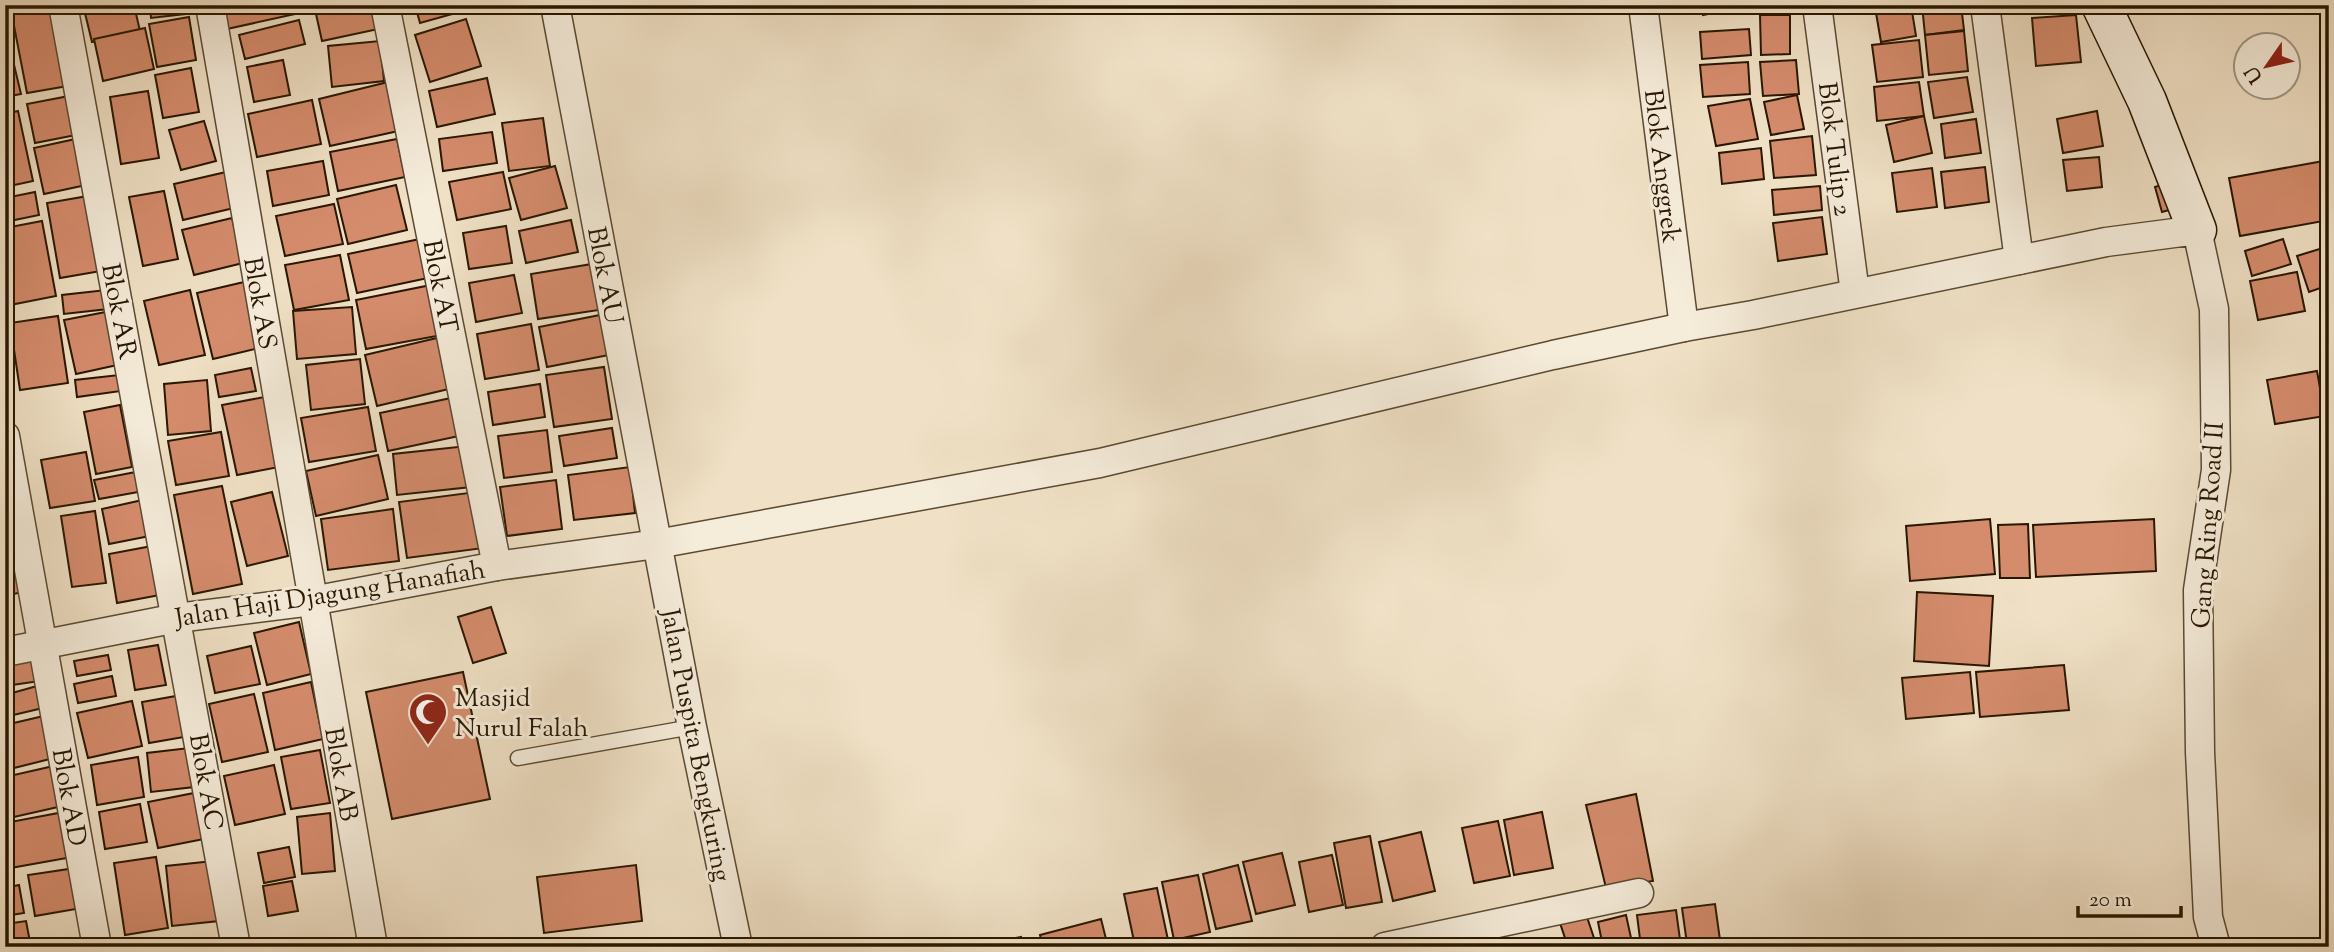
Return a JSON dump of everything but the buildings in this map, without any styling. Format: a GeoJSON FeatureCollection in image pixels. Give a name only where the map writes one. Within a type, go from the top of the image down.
{"type":"FeatureCollection","features":[{"type":"Feature","properties":{"kind":"street","name":"Blok AR"},"geometry":{"type":"LineString","coordinates":[[63,5],[177,618]]}},
{"type":"Feature","properties":{"kind":"street","name":"Blok AS"},"geometry":{"type":"LineString","coordinates":[[210,5],[312,601]]}},
{"type":"Feature","properties":{"kind":"street","name":"Blok AT"},"geometry":{"type":"LineString","coordinates":[[385,5],[497,566]]}},
{"type":"Feature","properties":{"kind":"street","name":"Blok AU"},"geometry":{"type":"LineString","coordinates":[[555,5],[657,544]]}},
{"type":"Feature","properties":{"kind":"street","name":"Blok Anggrek"},"geometry":{"type":"LineString","coordinates":[[1643,5],[1684,327]]}},
{"type":"Feature","properties":{"kind":"street","name":"Blok Tulip 2"},"geometry":{"type":"LineString","coordinates":[[1817,5],[1855,293]]}},
{"type":"Feature","properties":{"kind":"street"},"geometry":{"type":"LineString","coordinates":[[1985,5],[2019,260]]}},
{"type":"Feature","properties":{"kind":"street"},"geometry":{"type":"LineString","coordinates":[[2101,5],[2147,101],[2197,230]]}},
{"type":"Feature","properties":{"kind":"street","name":"Jalan Haji Djagung Hanafiah"},"geometry":{"type":"LineString","coordinates":[[5,652],[177,618],[312,601],[497,566],[657,544],[1100,463],[1553,355],[1684,327],[2106,243],[2197,230]]}},
{"type":"Feature","properties":{"kind":"street","name":"Gang Ring Road II"},"geometry":{"type":"LineString","coordinates":[[2197,230],[2214,309],[2216,470],[2198,590],[2200,752],[2208,917],[2216,947]]}},
{"type":"Feature","properties":{"kind":"street","name":"Blok AD"},"geometry":{"type":"LineString","coordinates":[[5,436],[97,947]]}},
{"type":"Feature","properties":{"kind":"street","name":"Jalan Puspita Bengkuring"},"geometry":{"type":"LineString","coordinates":[[657,544],[738,947]]}},
{"type":"Feature","properties":{"kind":"street","name":"Blok AB"},"geometry":{"type":"LineString","coordinates":[[312,601],[373,947]]}},
{"type":"Feature","properties":{"kind":"street","name":"Blok AC"},"geometry":{"type":"LineString","coordinates":[[177,618],[236,947]]}},
{"type":"Feature","properties":{"kind":"street"},"geometry":{"type":"LineString","coordinates":[[1385,947],[1639,893]]}},
{"type":"Feature","properties":{"kind":"lane"},"geometry":{"type":"LineString","coordinates":[[518,758],[692,727]]}},
{"type":"Feature","properties":{"kind":"place","name":"Masjid Nurul Falah"},"geometry":{"type":"Point","coordinates":[428,746]}}]}
